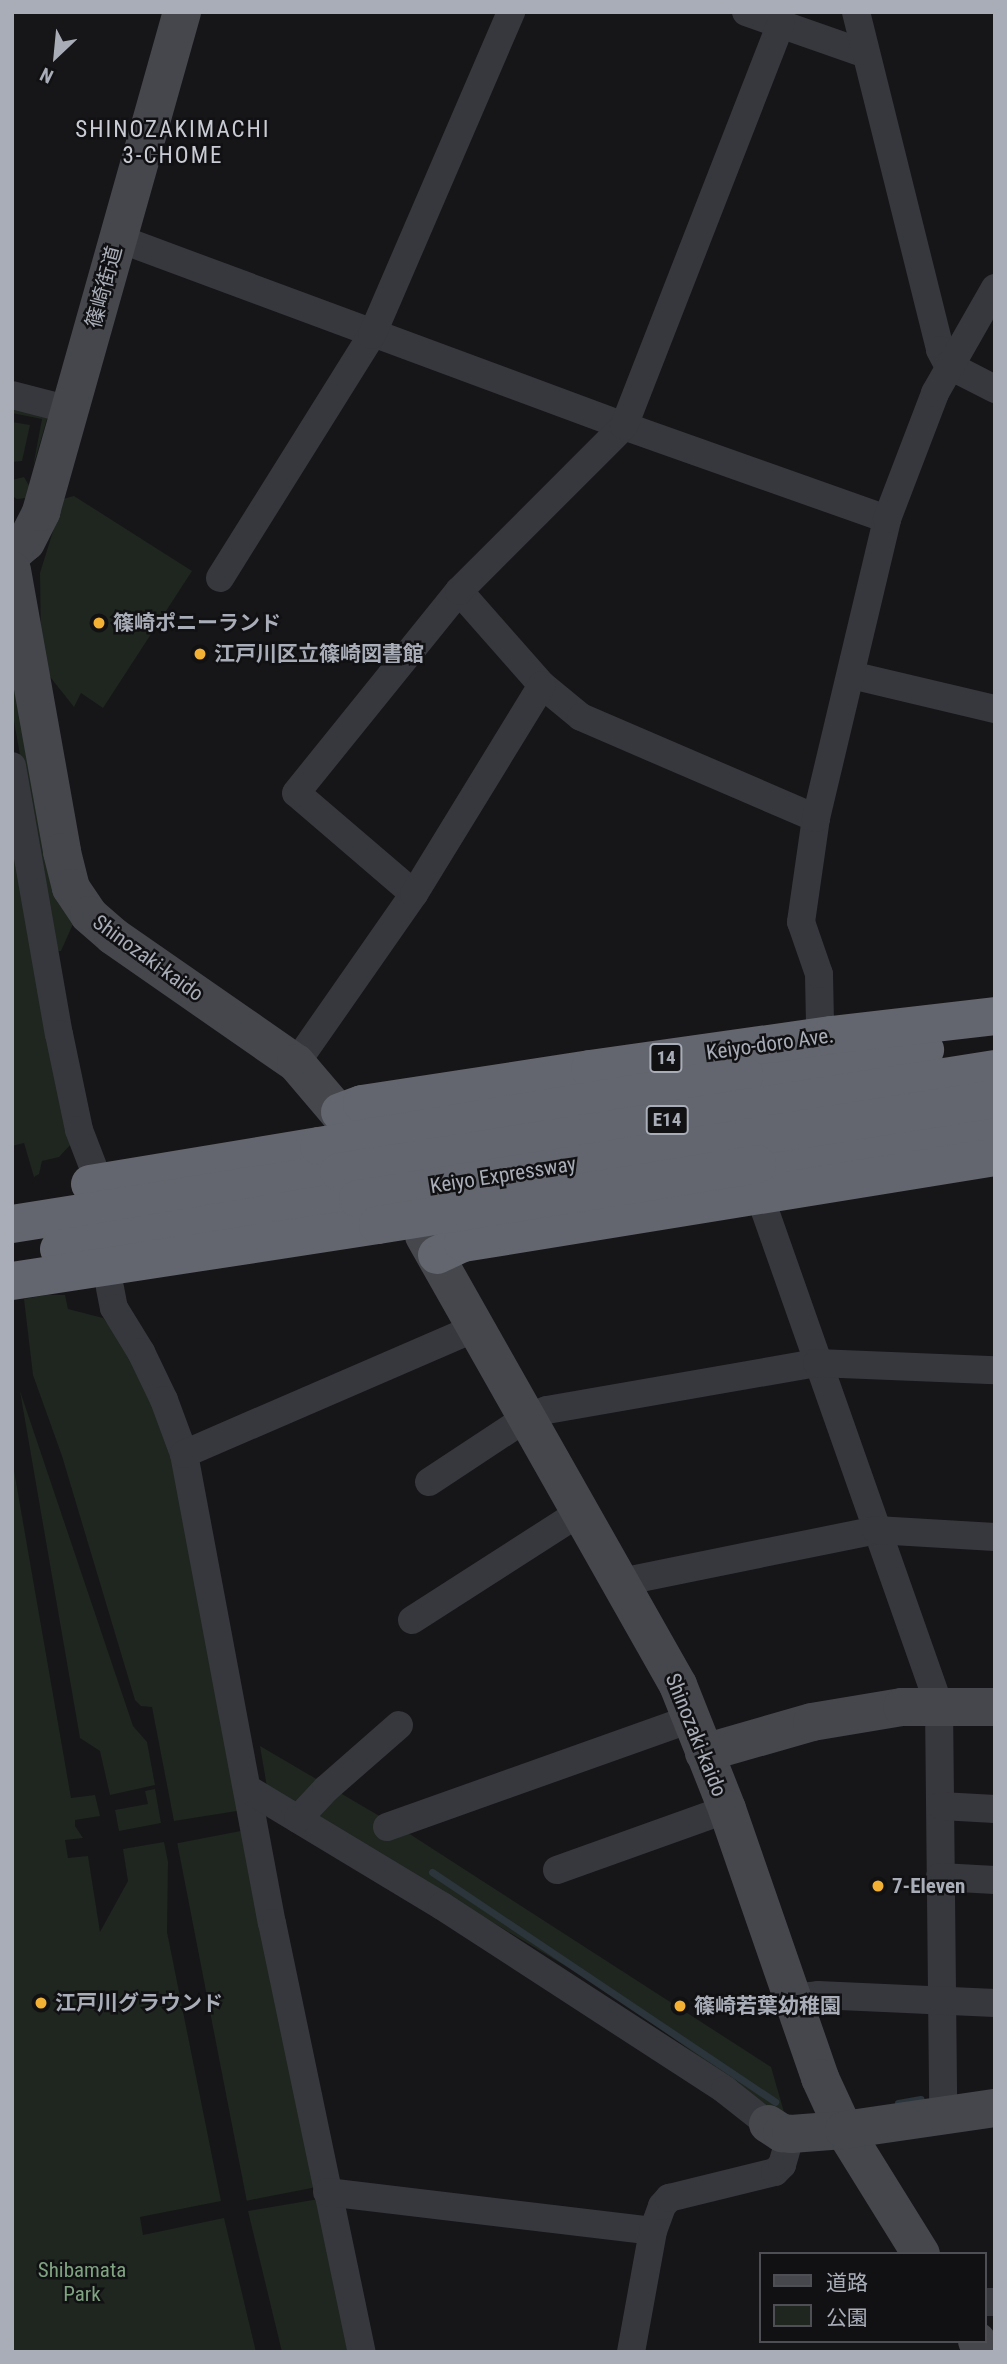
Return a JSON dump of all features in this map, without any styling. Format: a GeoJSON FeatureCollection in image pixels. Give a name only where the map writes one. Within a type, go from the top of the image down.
{"type":"FeatureCollection","features":[{"type":"Feature","properties":{"kind":"highway","name":"Keiyo-doro Ave."},"geometry":{"type":"LineString","coordinates":[[347,1163],[362,1104],[995,1016]]}},
{"type":"Feature","properties":{"kind":"highway","name":"E14"},"geometry":{"type":"LineString","coordinates":[[25,1238],[347,1163],[744,1076],[995,1042]]}},
{"type":"Feature","properties":{"kind":"highway","name":"Keiyo Expressway"},"geometry":{"type":"LineString","coordinates":[[347,1163],[995,1069]]}},
{"type":"Feature","properties":{"kind":"highway","name":"Keiyo Expressway"},"geometry":{"type":"LineString","coordinates":[[347,1163],[995,1099]]}},
{"type":"Feature","properties":{"kind":"highway","name":"E14"},"geometry":{"type":"LineString","coordinates":[[25,1238],[347,1163],[772,1183],[995,1127]]}},
{"type":"Feature","properties":{"kind":"highway"},"geometry":{"type":"LineString","coordinates":[[431,1246],[463,1243],[772,1183],[995,1157]]}},
{"type":"Feature","properties":{"kind":"main road","name":"篠崎街道"},"geometry":{"type":"LineString","coordinates":[[12,554],[26,542],[41,512],[183,12]]}},
{"type":"Feature","properties":{"kind":"main road","name":"Shinozaki-kaido"},"geometry":{"type":"LineString","coordinates":[[12,570],[62,852],[71,888],[89,915],[113,936],[296,1063],[347,1163]]}},
{"type":"Feature","properties":{"kind":"main road","name":"Shinozaki-kaido"},"geometry":{"type":"LineString","coordinates":[[431,1246],[678,1685],[727,1809],[791,1998],[844,2130],[920,2252]]}},
{"type":"Feature","properties":{"kind":"main road"},"geometry":{"type":"LineString","coordinates":[[699,1736],[812,1722],[902,1707],[995,1707]]}},
{"type":"Feature","properties":{"kind":"main road"},"geometry":{"type":"LineString","coordinates":[[779,2129],[844,2130],[995,2108]]}},
{"type":"Feature","properties":{"kind":"street"},"geometry":{"type":"LineString","coordinates":[[220,578],[372,334],[511,12]]}},
{"type":"Feature","properties":{"kind":"street"},"geometry":{"type":"LineString","coordinates":[[746,12],[866,54]]}},
{"type":"Feature","properties":{"kind":"street"},"geometry":{"type":"LineString","coordinates":[[856,12],[940,350],[948,365],[995,389]]}},
{"type":"Feature","properties":{"kind":"street"},"geometry":{"type":"LineString","coordinates":[[414,894],[296,793],[459,591],[624,426],[781,24]]}},
{"type":"Feature","properties":{"kind":"street"},"geometry":{"type":"LineString","coordinates":[[117,238],[624,426],[887,519]]}},
{"type":"Feature","properties":{"kind":"street"},"geometry":{"type":"LineString","coordinates":[[816,1043],[820,1023],[819,974],[801,922],[816,818],[887,519],[948,365],[995,288]]}},
{"type":"Feature","properties":{"kind":"street"},"geometry":{"type":"LineString","coordinates":[[12,395],[70,410]]}},
{"type":"Feature","properties":{"kind":"street"},"geometry":{"type":"LineString","coordinates":[[459,591],[542,685],[581,717],[816,818]]}},
{"type":"Feature","properties":{"kind":"street"},"geometry":{"type":"LineString","coordinates":[[851,675],[995,709]]}},
{"type":"Feature","properties":{"kind":"street"},"geometry":{"type":"LineString","coordinates":[[296,1063],[414,894],[542,685]]}},
{"type":"Feature","properties":{"kind":"street"},"geometry":{"type":"LineString","coordinates":[[12,766],[65,1061],[79,1130],[93,1167]]}},
{"type":"Feature","properties":{"kind":"street"},"geometry":{"type":"LineString","coordinates":[[772,1183],[817,1363],[939,1705],[943,2115]]}},
{"type":"Feature","properties":{"kind":"street"},"geometry":{"type":"LineString","coordinates":[[110,1288],[114,1308],[141,1353],[164,1400],[184,1454],[327,2192],[362,2352]]}},
{"type":"Feature","properties":{"kind":"street"},"geometry":{"type":"LineString","coordinates":[[184,1454],[475,1328]]}},
{"type":"Feature","properties":{"kind":"street"},"geometry":{"type":"LineString","coordinates":[[429,1482],[526,1418],[547,1410],[817,1363],[995,1370]]}},
{"type":"Feature","properties":{"kind":"street"},"geometry":{"type":"LineString","coordinates":[[412,1620],[580,1512]]}},
{"type":"Feature","properties":{"kind":"street"},"geometry":{"type":"LineString","coordinates":[[621,1582],[876,1530],[995,1537]]}},
{"type":"Feature","properties":{"kind":"street"},"geometry":{"type":"LineString","coordinates":[[298,1819],[326,1789],[399,1726]]}},
{"type":"Feature","properties":{"kind":"street"},"geometry":{"type":"LineString","coordinates":[[387,1827],[699,1736]]}},
{"type":"Feature","properties":{"kind":"street"},"geometry":{"type":"LineString","coordinates":[[248,1789],[442,1906],[724,2090],[779,2129],[782,2165],[775,2172],[669,2198],[662,2206],[653,2231],[631,2352]]}},
{"type":"Feature","properties":{"kind":"street"},"geometry":{"type":"LineString","coordinates":[[941,1806],[995,1810]]}},
{"type":"Feature","properties":{"kind":"street"},"geometry":{"type":"LineString","coordinates":[[557,1870],[727,1809]]}},
{"type":"Feature","properties":{"kind":"street"},"geometry":{"type":"LineString","coordinates":[[940,1877],[995,1880]]}},
{"type":"Feature","properties":{"kind":"street"},"geometry":{"type":"LineString","coordinates":[[791,1998],[818,1995],[995,2003]]}},
{"type":"Feature","properties":{"kind":"street"},"geometry":{"type":"LineString","coordinates":[[327,2192],[653,2231]]}},
{"type":"Feature","properties":{"kind":"green space"},"geometry":{"type":"Polygon","coordinates":[[[12,402],[49,412],[33,467],[42,419],[12,413],[12,402]]]}},
{"type":"Feature","properties":{"kind":"green space"},"geometry":{"type":"Polygon","coordinates":[[[12,422],[30,425],[22,461],[12,462],[12,422]]]}},
{"type":"Feature","properties":{"kind":"green space"},"geometry":{"type":"Polygon","coordinates":[[[24,477],[31,489],[26,498],[17,499],[12,496],[12,480],[24,477]]]}},
{"type":"Feature","properties":{"kind":"green space","name":"篠崎ポニーランド"},"geometry":{"type":"Polygon","coordinates":[[[74,496],[192,571],[103,708],[81,693],[74,707],[47,673],[41,644],[40,573],[63,499],[74,496]]]}},
{"type":"Feature","properties":{"kind":"green space"},"geometry":{"type":"Polygon","coordinates":[[[12,654],[73,924],[61,951],[55,951],[12,710],[12,654]]]}},
{"type":"Feature","properties":{"kind":"green space"},"geometry":{"type":"Polygon","coordinates":[[[12,800],[73,1142],[59,1157],[42,1161],[39,1174],[34,1177],[24,1143],[12,1146],[12,800]]]}},
{"type":"Feature","properties":{"kind":"green space"},"geometry":{"type":"Polygon","coordinates":[[[65,1295],[68,1309],[103,1318],[124,1344],[163,1417],[243,1810],[174,1821],[152,1707],[141,1706],[135,1700],[62,1456],[33,1375],[24,1299],[65,1295]]]}},
{"type":"Feature","properties":{"kind":"green space"},"geometry":{"type":"Polygon","coordinates":[[[20,1391],[133,1726],[147,1742],[155,1785],[110,1795],[100,1751],[80,1738],[20,1391]]]}},
{"type":"Feature","properties":{"kind":"green space","name":"Shibamata Park"},"geometry":{"type":"Polygon","coordinates":[[[12,1459],[71,1798],[95,1795],[100,1816],[75,1820],[75,1826],[83,1838],[65,1840],[68,1858],[88,1856],[100,1932],[128,1881],[123,1849],[164,1842],[168,1862],[167,1932],[221,2201],[140,2217],[143,2235],[224,2218],[256,2352],[12,2352],[12,1459]]]}},
{"type":"Feature","properties":{"kind":"green space"},"geometry":{"type":"Polygon","coordinates":[[[260,1746],[405,1831],[771,2067],[786,2119],[609,1992],[267,1787],[260,1746]]]}},
{"type":"Feature","properties":{"kind":"green space"},"geometry":{"type":"Polygon","coordinates":[[[155,1789],[161,1823],[119,1831],[115,1810],[148,1804],[145,1791],[155,1789]]]}},
{"type":"Feature","properties":{"kind":"green space"},"geometry":{"type":"Polygon","coordinates":[[[246,1830],[315,2187],[247,2201],[177,1843],[246,1830]]]}},
{"type":"Feature","properties":{"kind":"green space"},"geometry":{"type":"Polygon","coordinates":[[[319,2199],[352,2352],[282,2352],[248,2211],[319,2199]]]}},
{"type":"Feature","properties":{"kind":"waterway"},"geometry":{"type":"LineString","coordinates":[[432,1872],[775,2102]]}},
{"type":"Feature","properties":{"kind":"waterway"},"geometry":{"type":"LineString","coordinates":[[898,2103],[921,2099]]}},
{"type":"Feature","properties":{"kind":"place","name":"篠崎ポニーランド"},"geometry":{"type":"Point","coordinates":[99,623]}},
{"type":"Feature","properties":{"kind":"place","name":"江戸川区立篠崎図書館"},"geometry":{"type":"Point","coordinates":[200,654]}},
{"type":"Feature","properties":{"kind":"place","name":"7-Eleven"},"geometry":{"type":"Point","coordinates":[878,1886]}},
{"type":"Feature","properties":{"kind":"place","name":"江戸川グラウンド"},"geometry":{"type":"Point","coordinates":[41,2003]}},
{"type":"Feature","properties":{"kind":"place","name":"篠崎若葉幼稚園"},"geometry":{"type":"Point","coordinates":[680,2006]}},
{"type":"Feature","properties":{"kind":"district","name":"SHINOZAKIMACHI 3-CHOME"},"geometry":{"type":"Point","coordinates":[173,143]}}]}
